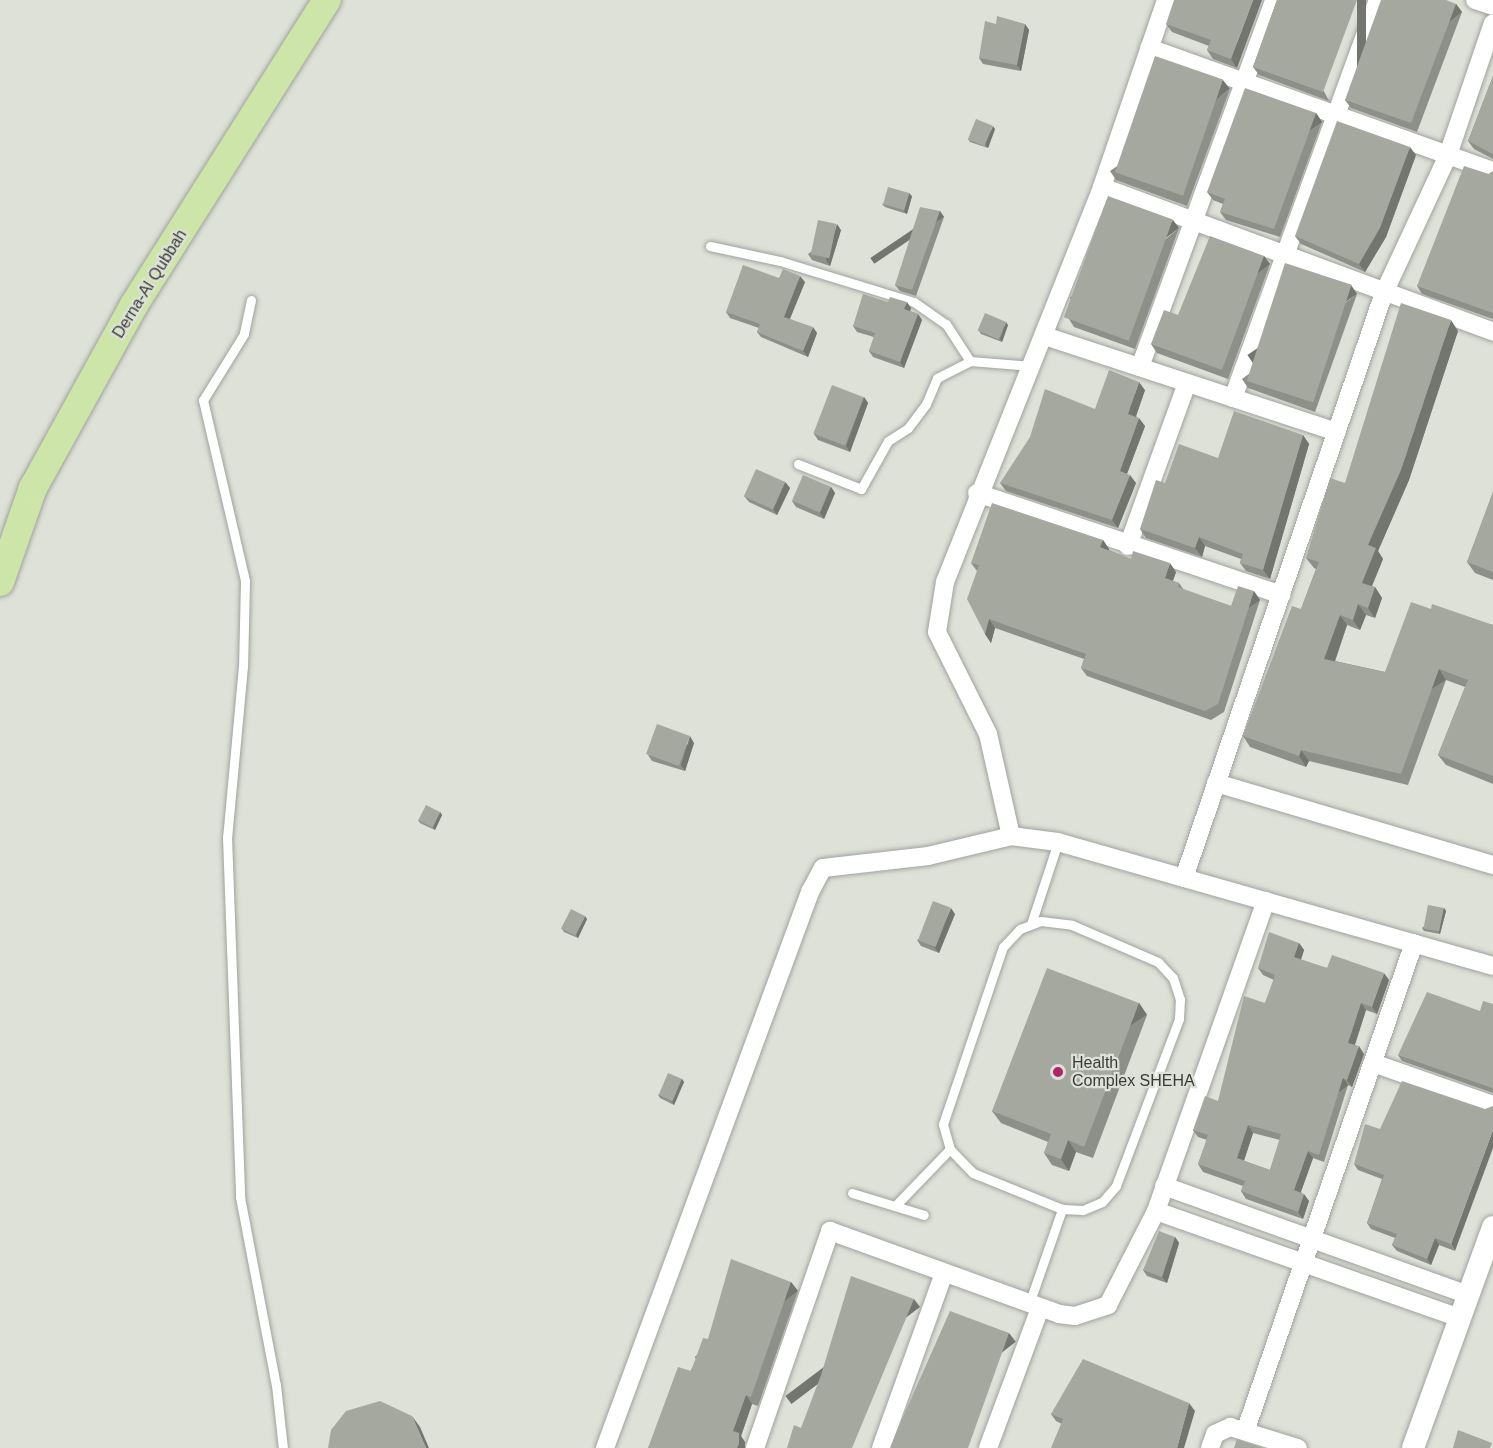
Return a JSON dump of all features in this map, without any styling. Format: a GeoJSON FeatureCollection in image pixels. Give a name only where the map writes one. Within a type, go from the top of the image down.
{"type":"FeatureCollection","features":[{"type":"Feature","properties":{"kind":"main road","name":"Derna-Al Qubbah"},"geometry":{"type":"LineString","coordinates":[[0,582],[33,488],[134,305],[327,0]]}},
{"type":"Feature","properties":{"kind":"street"},"geometry":{"type":"LineString","coordinates":[[1011,836],[988,734],[937,632],[945,582],[977,493],[1045,336],[1102,187],[1166,0]]}},
{"type":"Feature","properties":{"kind":"street"},"geometry":{"type":"LineString","coordinates":[[1140,368],[1274,0]]}},
{"type":"Feature","properties":{"kind":"street"},"geometry":{"type":"LineString","coordinates":[[1233,398],[1378,0]]}},
{"type":"Feature","properties":{"kind":"street"},"geometry":{"type":"LineString","coordinates":[[1475,0],[1493,6]]}},
{"type":"Feature","properties":{"kind":"street"},"geometry":{"type":"LineString","coordinates":[[1184,878],[1384,293],[1448,155],[1493,23]]}},
{"type":"Feature","properties":{"kind":"street"},"geometry":{"type":"LineString","coordinates":[[1149,48],[1493,171]]}},
{"type":"Feature","properties":{"kind":"street"},"geometry":{"type":"LineString","coordinates":[[1102,187],[1284,257],[1493,332]]}},
{"type":"Feature","properties":{"kind":"street"},"geometry":{"type":"LineString","coordinates":[[1045,336],[1337,432]]}},
{"type":"Feature","properties":{"kind":"street"},"geometry":{"type":"LineString","coordinates":[[1128,546],[1187,383]]}},
{"type":"Feature","properties":{"kind":"street"},"geometry":{"type":"LineString","coordinates":[[977,493],[1128,546],[1281,595]]}},
{"type":"Feature","properties":{"kind":"street"},"geometry":{"type":"LineString","coordinates":[[1216,783],[1493,865]]}},
{"type":"Feature","properties":{"kind":"street"},"geometry":{"type":"LineString","coordinates":[[605,1448],[817,874],[831,865],[928,856],[1011,836],[1058,842],[1493,966]]}},
{"type":"Feature","properties":{"kind":"street"},"geometry":{"type":"LineString","coordinates":[[755,1448],[830,1231],[1034,1306],[1075,1316],[1108,1305],[1156,1211],[1266,902]]}},
{"type":"Feature","properties":{"kind":"street"},"geometry":{"type":"LineString","coordinates":[[1246,1429],[1414,943]]}},
{"type":"Feature","properties":{"kind":"street"},"geometry":{"type":"LineString","coordinates":[[1373,1063],[1493,1105]]}},
{"type":"Feature","properties":{"kind":"street"},"geometry":{"type":"LineString","coordinates":[[1164,1186],[1468,1295]]}},
{"type":"Feature","properties":{"kind":"street"},"geometry":{"type":"LineString","coordinates":[[1156,1211],[1460,1318]]}},
{"type":"Feature","properties":{"kind":"street"},"geometry":{"type":"LineString","coordinates":[[1413,1448],[1493,1227]]}},
{"type":"Feature","properties":{"kind":"street"},"geometry":{"type":"LineString","coordinates":[[881,1448],[944,1273]]}},
{"type":"Feature","properties":{"kind":"street"},"geometry":{"type":"LineString","coordinates":[[988,1448],[1034,1306]]}},
{"type":"Feature","properties":{"kind":"street"},"geometry":{"type":"LineString","coordinates":[[1210,1448],[1215,1434],[1246,1429],[1298,1448]]}},
{"type":"Feature","properties":{"kind":"lane"},"geometry":{"type":"LineString","coordinates":[[710,246],[780,261],[914,302],[946,324],[970,360]]}},
{"type":"Feature","properties":{"kind":"lane"},"geometry":{"type":"LineString","coordinates":[[250,300],[244,334],[203,400],[245,581],[243,666],[227,837],[240,1197],[276,1385],[283,1448]]}},
{"type":"Feature","properties":{"kind":"lane"},"geometry":{"type":"LineString","coordinates":[[798,464],[861,489],[888,441],[908,428],[926,404],[937,378],[970,360],[1032,366]]}},
{"type":"Feature","properties":{"kind":"lane"},"geometry":{"type":"LineString","coordinates":[[1031,924],[1062,922],[1148,957],[1173,978],[1180,999],[1179,1019],[1116,1186],[1093,1207],[1062,1209],[973,1173],[950,1149],[943,1124],[947,1099],[1004,947],[1031,924],[1058,842]]}},
{"type":"Feature","properties":{"kind":"lane"},"geometry":{"type":"LineString","coordinates":[[895,1206],[950,1149]]}},
{"type":"Feature","properties":{"kind":"lane"},"geometry":{"type":"LineString","coordinates":[[852,1193],[924,1215]]}},
{"type":"Feature","properties":{"kind":"lane"},"geometry":{"type":"LineString","coordinates":[[1034,1306],[1062,1209]]}},
{"type":"Feature","properties":{"kind":"building"},"geometry":{"type":"Polygon","coordinates":[[[1174,0],[1253,0],[1231,59],[1207,50],[1211,40],[1166,24],[1174,0]]]}},
{"type":"Feature","properties":{"kind":"building"},"geometry":{"type":"Polygon","coordinates":[[[1277,0],[1357,0],[1323,92],[1253,67],[1277,0]]]}},
{"type":"Feature","properties":{"kind":"building"},"geometry":{"type":"Polygon","coordinates":[[[1381,0],[1446,0],[1456,4],[1411,123],[1345,100],[1381,0]]]}},
{"type":"Feature","properties":{"kind":"building"},"geometry":{"type":"Polygon","coordinates":[[[997,16],[1025,24],[1017,65],[979,58],[985,21],[996,24],[997,16]]]}},
{"type":"Feature","properties":{"kind":"building"},"geometry":{"type":"Polygon","coordinates":[[[1155,56],[1223,79],[1183,196],[1115,172],[1155,56]]]}},
{"type":"Feature","properties":{"kind":"building"},"geometry":{"type":"Polygon","coordinates":[[[1493,76],[1493,154],[1468,141],[1493,76]]]}},
{"type":"Feature","properties":{"kind":"building"},"geometry":{"type":"Polygon","coordinates":[[[1245,88],[1316,113],[1274,229],[1220,212],[1225,199],[1207,192],[1245,88]]]}},
{"type":"Feature","properties":{"kind":"building"},"geometry":{"type":"Polygon","coordinates":[[[976,119],[993,126],[984,146],[968,139],[976,119]]]}},
{"type":"Feature","properties":{"kind":"building"},"geometry":{"type":"Polygon","coordinates":[[[1337,121],[1410,147],[1380,228],[1359,264],[1295,236],[1337,121]]]}},
{"type":"Feature","properties":{"kind":"building"},"geometry":{"type":"Polygon","coordinates":[[[1464,166],[1489,174],[1493,171],[1493,313],[1417,286],[1464,166]]]}},
{"type":"Feature","properties":{"kind":"building"},"geometry":{"type":"Polygon","coordinates":[[[888,187],[909,193],[904,210],[883,204],[888,187]]]}},
{"type":"Feature","properties":{"kind":"building"},"geometry":{"type":"Polygon","coordinates":[[[1108,196],[1173,220],[1129,341],[1064,317],[1108,196]]]}},
{"type":"Feature","properties":{"kind":"building"},"geometry":{"type":"Polygon","coordinates":[[[920,207],[940,211],[912,290],[895,285],[920,207]]]}},
{"type":"Feature","properties":{"kind":"building"},"geometry":{"type":"Polygon","coordinates":[[[818,220],[837,224],[829,258],[811,254],[818,220]]]}},
{"type":"Feature","properties":{"kind":"building"},"geometry":{"type":"Polygon","coordinates":[[[1210,236],[1264,256],[1222,370],[1151,344],[1164,310],[1178,315],[1210,236]]]}},
{"type":"Feature","properties":{"kind":"building"},"geometry":{"type":"Polygon","coordinates":[[[1285,263],[1352,285],[1313,403],[1247,381],[1285,263]]]}},
{"type":"Feature","properties":{"kind":"building"},"geometry":{"type":"Polygon","coordinates":[[[743,265],[779,278],[783,269],[800,276],[784,317],[813,327],[803,351],[757,332],[760,324],[726,312],[743,265]]]}},
{"type":"Feature","properties":{"kind":"building"},"geometry":{"type":"Polygon","coordinates":[[[863,294],[888,302],[890,297],[907,302],[904,309],[918,314],[900,362],[869,351],[875,333],[853,326],[863,294]]]}},
{"type":"Feature","properties":{"kind":"building"},"geometry":{"type":"Polygon","coordinates":[[[1401,303],[1451,320],[1401,470],[1368,545],[1376,548],[1362,583],[1375,587],[1368,608],[1358,604],[1353,620],[1340,615],[1324,659],[1385,672],[1411,602],[1431,609],[1432,604],[1493,625],[1493,776],[1438,755],[1468,680],[1439,669],[1401,774],[1301,750],[1299,756],[1243,736],[1292,606],[1301,609],[1319,562],[1306,558],[1330,478],[1345,483],[1401,303]]]}},
{"type":"Feature","properties":{"kind":"building"},"geometry":{"type":"Polygon","coordinates":[[[985,313],[1006,322],[999,339],[978,330],[985,313]]]}},
{"type":"Feature","properties":{"kind":"building"},"geometry":{"type":"Polygon","coordinates":[[[1109,370],[1139,382],[1128,414],[1139,418],[1120,471],[1130,475],[1112,520],[1000,483],[1030,437],[1045,389],[1095,409],[1109,370]]]}},
{"type":"Feature","properties":{"kind":"building"},"geometry":{"type":"Polygon","coordinates":[[[832,385],[864,397],[845,446],[813,434],[832,385]]]}},
{"type":"Feature","properties":{"kind":"building"},"geometry":{"type":"Polygon","coordinates":[[[1234,411],[1303,435],[1263,570],[1240,563],[1243,554],[1199,537],[1195,548],[1140,529],[1156,480],[1165,483],[1179,444],[1218,458],[1234,411]]]}},
{"type":"Feature","properties":{"kind":"building"},"geometry":{"type":"Polygon","coordinates":[[[756,469],[785,482],[773,509],[744,496],[756,469]]]}},
{"type":"Feature","properties":{"kind":"building"},"geometry":{"type":"Polygon","coordinates":[[[803,475],[831,487],[820,512],[792,501],[803,475]]]}},
{"type":"Feature","properties":{"kind":"building"},"geometry":{"type":"Polygon","coordinates":[[[1493,492],[1493,572],[1467,562],[1493,492]]]}},
{"type":"Feature","properties":{"kind":"building"},"geometry":{"type":"Polygon","coordinates":[[[992,503],[1103,540],[1100,547],[1131,559],[1133,551],[1170,563],[1165,578],[1179,583],[1178,587],[1231,606],[1238,586],[1254,591],[1218,704],[1205,711],[1081,668],[1086,654],[989,619],[985,634],[967,599],[979,565],[971,563],[992,503]]]}},
{"type":"Feature","properties":{"kind":"building"},"geometry":{"type":"Polygon","coordinates":[[[657,724],[690,736],[679,766],[646,754],[657,724]]]}},
{"type":"Feature","properties":{"kind":"building"},"geometry":{"type":"Polygon","coordinates":[[[426,805],[440,812],[433,827],[418,820],[426,805]]]}},
{"type":"Feature","properties":{"kind":"building"},"geometry":{"type":"Polygon","coordinates":[[[933,901],[951,908],[936,947],[918,940],[933,901]]]}},
{"type":"Feature","properties":{"kind":"building"},"geometry":{"type":"Polygon","coordinates":[[[1428,905],[1444,908],[1439,932],[1423,929],[1428,905]]]}},
{"type":"Feature","properties":{"kind":"building"},"geometry":{"type":"Polygon","coordinates":[[[571,909],[585,916],[575,936],[561,929],[571,909]]]}},
{"type":"Feature","properties":{"kind":"building"},"geometry":{"type":"Polygon","coordinates":[[[1269,932],[1299,943],[1294,957],[1327,968],[1332,955],[1384,973],[1372,1007],[1361,1003],[1348,1043],[1359,1046],[1347,1080],[1343,1078],[1319,1155],[1308,1151],[1294,1190],[1304,1194],[1298,1212],[1241,1191],[1245,1181],[1198,1164],[1208,1135],[1193,1130],[1205,1096],[1218,1101],[1244,996],[1265,1003],[1275,975],[1258,968],[1269,932]],[[1248,1125],[1237,1158],[1270,1170],[1281,1134],[1248,1125]]]}},
{"type":"Feature","properties":{"kind":"building"},"geometry":{"type":"Polygon","coordinates":[[[1047,968],[1139,1003],[1084,1147],[1068,1140],[1061,1159],[1044,1153],[1051,1134],[992,1111],[1047,968]]]}},
{"type":"Feature","properties":{"kind":"building"},"geometry":{"type":"Polygon","coordinates":[[[1427,992],[1480,1011],[1483,1001],[1493,1004],[1493,1090],[1398,1055],[1427,992]]]}},
{"type":"Feature","properties":{"kind":"building"},"geometry":{"type":"Polygon","coordinates":[[[668,1073],[682,1079],[672,1101],[659,1095],[668,1073]]]}},
{"type":"Feature","properties":{"kind":"building"},"geometry":{"type":"Polygon","coordinates":[[[1402,1081],[1485,1109],[1493,1106],[1493,1130],[1451,1244],[1435,1238],[1427,1259],[1392,1245],[1397,1234],[1367,1223],[1384,1175],[1354,1164],[1365,1124],[1380,1129],[1402,1081]]]}},
{"type":"Feature","properties":{"kind":"building"},"geometry":{"type":"Polygon","coordinates":[[[1159,1231],[1175,1237],[1162,1277],[1143,1270],[1159,1231]]]}},
{"type":"Feature","properties":{"kind":"building"},"geometry":{"type":"Polygon","coordinates":[[[731,1259],[791,1282],[751,1397],[746,1395],[733,1431],[739,1433],[739,1444],[737,1448],[648,1448],[678,1367],[691,1371],[703,1338],[708,1339],[731,1259]]]}},
{"type":"Feature","properties":{"kind":"building"},"geometry":{"type":"Polygon","coordinates":[[[851,1276],[914,1299],[852,1448],[787,1448],[794,1425],[801,1428],[821,1375],[851,1276]]]}},
{"type":"Feature","properties":{"kind":"building"},"geometry":{"type":"Polygon","coordinates":[[[950,1311],[1009,1333],[968,1448],[890,1448],[895,1435],[950,1311]]]}},
{"type":"Feature","properties":{"kind":"building"},"geometry":{"type":"Polygon","coordinates":[[[1083,1359],[1189,1403],[1177,1448],[1051,1448],[1063,1419],[1051,1414],[1083,1359]]]}},
{"type":"Feature","properties":{"kind":"building"},"geometry":{"type":"Polygon","coordinates":[[[380,1401],[412,1416],[426,1448],[328,1448],[331,1430],[346,1411],[380,1401]]]}},
{"type":"Feature","properties":{"kind":"building"},"geometry":{"type":"Polygon","coordinates":[[[1458,1430],[1492,1443],[1490,1448],[1453,1448],[1458,1430]]]}},
{"type":"Feature","properties":{"kind":"building"},"geometry":{"type":"Polygon","coordinates":[[[1237,1439],[1263,1448],[1234,1448],[1237,1439]]]}},
{"type":"Feature","properties":{"kind":"place","name":"Health Complex SHEHA"},"geometry":{"type":"Point","coordinates":[1058,1072]}}]}
